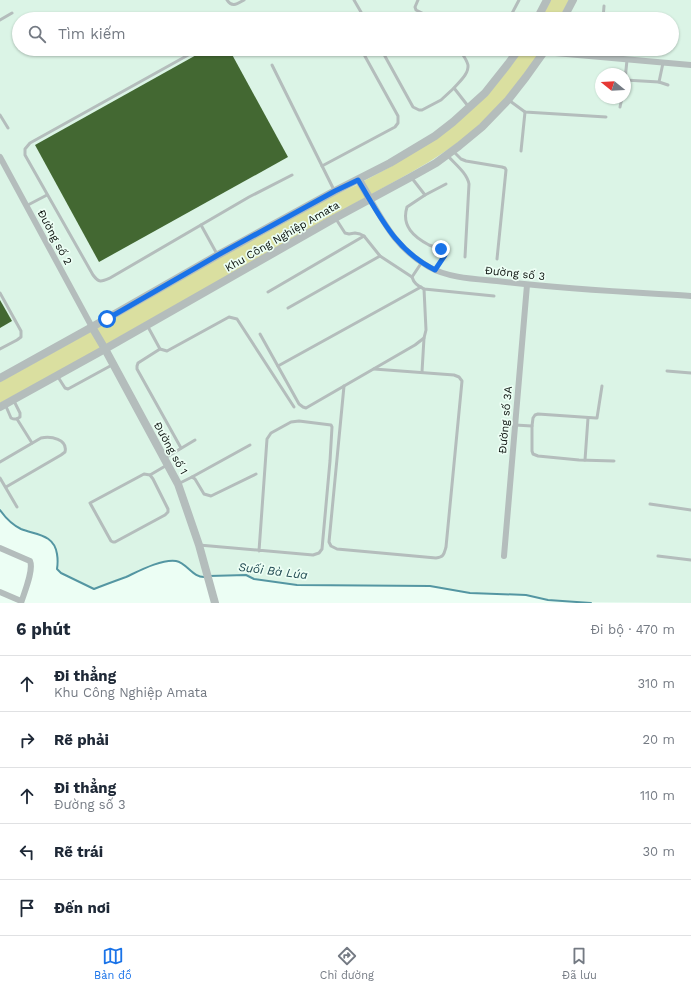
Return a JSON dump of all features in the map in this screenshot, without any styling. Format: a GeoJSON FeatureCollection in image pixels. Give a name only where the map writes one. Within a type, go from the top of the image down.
{"type":"FeatureCollection","features":[{"type":"Feature","properties":{"kind":"street"},"geometry":{"type":"LineString","coordinates":[[541,12],[547,0]]}},
{"type":"Feature","properties":{"kind":"street"},"geometry":{"type":"LineString","coordinates":[[567,12],[573,0]]}},
{"type":"Feature","properties":{"kind":"street","name":"Khu Công Nghiệp Amata"},"geometry":{"type":"LineString","coordinates":[[0,378],[218,255],[335,191],[390,163],[435,136],[485,93],[514,56]]}},
{"type":"Feature","properties":{"kind":"street","name":"Khu Công Nghiệp Amata"},"geometry":{"type":"LineString","coordinates":[[2,406],[106,349],[335,218],[436,163],[482,127],[508,100],[541,56]]}},
{"type":"Feature","properties":{"kind":"street"},"geometry":{"type":"LineString","coordinates":[[591,56],[691,65]]}},
{"type":"Feature","properties":{"kind":"street","name":"Đường số 2"},"geometry":{"type":"LineString","coordinates":[[0,157],[92,327]]}},
{"type":"Feature","properties":{"kind":"street"},"geometry":{"type":"LineString","coordinates":[[358,180],[370,199]]}},
{"type":"Feature","properties":{"kind":"street","name":"Đường số 3"},"geometry":{"type":"LineString","coordinates":[[370,199],[393,236],[408,252],[435,270],[458,276],[527,285],[691,296]]}},
{"type":"Feature","properties":{"kind":"street","name":"Đường số 3A"},"geometry":{"type":"LineString","coordinates":[[504,556],[527,285]]}},
{"type":"Feature","properties":{"kind":"street","name":"Đường số 1"},"geometry":{"type":"LineString","coordinates":[[92,327],[106,349],[178,484],[199,545],[215,603]]}},
{"type":"Feature","properties":{"kind":"street"},"geometry":{"type":"LineString","coordinates":[[0,548],[30,561],[31,563],[31,570],[21,602],[0,592]]}},
{"type":"Feature","properties":{"kind":"lane"},"geometry":{"type":"LineString","coordinates":[[226,0],[232,5],[244,0]]}},
{"type":"Feature","properties":{"kind":"lane"},"geometry":{"type":"LineString","coordinates":[[354,0],[361,12]]}},
{"type":"Feature","properties":{"kind":"lane"},"geometry":{"type":"LineString","coordinates":[[418,0],[415,7],[416,10],[420,12]]}},
{"type":"Feature","properties":{"kind":"lane"},"geometry":{"type":"LineString","coordinates":[[513,12],[519,0]]}},
{"type":"Feature","properties":{"kind":"lane"},"geometry":{"type":"LineString","coordinates":[[604,6],[604,12]]}},
{"type":"Feature","properties":{"kind":"lane"},"geometry":{"type":"LineString","coordinates":[[0,20],[12,13]]}},
{"type":"Feature","properties":{"kind":"lane"},"geometry":{"type":"LineString","coordinates":[[186,56],[30,143],[25,149],[25,155],[97,280],[103,282],[249,197],[292,175]]}},
{"type":"Feature","properties":{"kind":"lane"},"geometry":{"type":"LineString","coordinates":[[322,166],[395,127],[398,123],[398,116],[365,56]]}},
{"type":"Feature","properties":{"kind":"lane"},"geometry":{"type":"LineString","coordinates":[[385,56],[413,107],[419,110],[422,110],[441,100],[465,75],[468,65],[464,56]]}},
{"type":"Feature","properties":{"kind":"lane"},"geometry":{"type":"LineString","coordinates":[[626,68],[627,60]]}},
{"type":"Feature","properties":{"kind":"lane"},"geometry":{"type":"LineString","coordinates":[[659,82],[663,63]]}},
{"type":"Feature","properties":{"kind":"lane"},"geometry":{"type":"LineString","coordinates":[[272,65],[335,191]]}},
{"type":"Feature","properties":{"kind":"lane"},"geometry":{"type":"LineString","coordinates":[[631,80],[659,82],[668,85]]}},
{"type":"Feature","properties":{"kind":"lane"},"geometry":{"type":"LineString","coordinates":[[454,88],[469,108]]}},
{"type":"Feature","properties":{"kind":"lane"},"geometry":{"type":"LineString","coordinates":[[508,100],[526,112],[606,117]]}},
{"type":"Feature","properties":{"kind":"lane"},"geometry":{"type":"LineString","coordinates":[[521,151],[526,112]]}},
{"type":"Feature","properties":{"kind":"lane"},"geometry":{"type":"LineString","coordinates":[[0,114],[8,128]]}},
{"type":"Feature","properties":{"kind":"lane"},"geometry":{"type":"LineString","coordinates":[[450,153],[468,180],[464,257]]}},
{"type":"Feature","properties":{"kind":"lane"},"geometry":{"type":"LineString","coordinates":[[450,153],[466,161],[502,167],[506,170],[497,259]]}},
{"type":"Feature","properties":{"kind":"lane"},"geometry":{"type":"LineString","coordinates":[[411,177],[425,196]]}},
{"type":"Feature","properties":{"kind":"lane"},"geometry":{"type":"LineString","coordinates":[[435,270],[445,255],[444,251],[416,237],[410,231],[405,217],[407,207],[446,184]]}},
{"type":"Feature","properties":{"kind":"lane"},"geometry":{"type":"LineString","coordinates":[[26,206],[47,195]]}},
{"type":"Feature","properties":{"kind":"lane"},"geometry":{"type":"LineString","coordinates":[[335,218],[345,233],[355,233],[364,236],[380,256],[412,277],[416,285],[424,289],[494,296]]}},
{"type":"Feature","properties":{"kind":"lane"},"geometry":{"type":"LineString","coordinates":[[201,225],[218,255]]}},
{"type":"Feature","properties":{"kind":"lane"},"geometry":{"type":"LineString","coordinates":[[268,292],[364,236]]}},
{"type":"Feature","properties":{"kind":"lane"},"geometry":{"type":"LineString","coordinates":[[288,308],[380,256]]}},
{"type":"Feature","properties":{"kind":"lane"},"geometry":{"type":"LineString","coordinates":[[412,277],[422,262]]}},
{"type":"Feature","properties":{"kind":"lane"},"geometry":{"type":"LineString","coordinates":[[278,366],[420,287]]}},
{"type":"Feature","properties":{"kind":"lane"},"geometry":{"type":"LineString","coordinates":[[422,372],[424,338],[426,330],[424,289]]}},
{"type":"Feature","properties":{"kind":"lane"},"geometry":{"type":"LineString","coordinates":[[0,292],[21,331],[21,337],[0,349]]}},
{"type":"Feature","properties":{"kind":"lane"},"geometry":{"type":"LineString","coordinates":[[147,325],[160,349],[166,351],[229,316],[235,317],[294,407]]}},
{"type":"Feature","properties":{"kind":"lane"},"geometry":{"type":"LineString","coordinates":[[260,334],[299,404],[306,408],[415,346],[424,338]]}},
{"type":"Feature","properties":{"kind":"lane"},"geometry":{"type":"LineString","coordinates":[[160,349],[138,363],[137,369],[181,448]]}},
{"type":"Feature","properties":{"kind":"lane"},"geometry":{"type":"LineString","coordinates":[[57,375],[65,388],[68,389],[114,364]]}},
{"type":"Feature","properties":{"kind":"lane"},"geometry":{"type":"LineString","coordinates":[[344,386],[328,542],[331,546],[337,549],[441,558],[444,555],[446,547],[462,381],[459,377],[454,375],[374,369]]}},
{"type":"Feature","properties":{"kind":"lane"},"geometry":{"type":"LineString","coordinates":[[667,371],[691,374]]}},
{"type":"Feature","properties":{"kind":"lane"},"geometry":{"type":"LineString","coordinates":[[602,386],[597,418],[535,415],[532,426],[532,451],[533,454],[538,456],[614,461]]}},
{"type":"Feature","properties":{"kind":"lane"},"geometry":{"type":"LineString","coordinates":[[14,400],[20,413],[20,417],[17,419]]}},
{"type":"Feature","properties":{"kind":"lane"},"geometry":{"type":"LineString","coordinates":[[2,406],[11,418],[17,419],[32,443]]}},
{"type":"Feature","properties":{"kind":"lane"},"geometry":{"type":"LineString","coordinates":[[585,460],[588,418]]}},
{"type":"Feature","properties":{"kind":"lane"},"geometry":{"type":"LineString","coordinates":[[199,545],[313,555],[319,553],[322,548],[330,461],[332,427],[330,425],[299,421],[290,422],[271,433],[267,439],[259,550]]}},
{"type":"Feature","properties":{"kind":"lane"},"geometry":{"type":"LineString","coordinates":[[515,425],[532,426]]}},
{"type":"Feature","properties":{"kind":"lane"},"geometry":{"type":"LineString","coordinates":[[0,462],[41,438],[51,437],[57,439],[62,442],[66,449],[61,455],[6,487]]}},
{"type":"Feature","properties":{"kind":"lane"},"geometry":{"type":"LineString","coordinates":[[150,475],[168,509],[168,512],[115,542],[111,541],[90,503],[144,474],[150,475],[181,448],[195,440]]}},
{"type":"Feature","properties":{"kind":"lane"},"geometry":{"type":"LineString","coordinates":[[178,484],[250,445]]}},
{"type":"Feature","properties":{"kind":"lane"},"geometry":{"type":"LineString","coordinates":[[192,477],[195,479],[204,494],[211,496],[256,474]]}},
{"type":"Feature","properties":{"kind":"lane"},"geometry":{"type":"LineString","coordinates":[[0,478],[17,507]]}},
{"type":"Feature","properties":{"kind":"lane"},"geometry":{"type":"LineString","coordinates":[[650,504],[691,510]]}},
{"type":"Feature","properties":{"kind":"lane"},"geometry":{"type":"LineString","coordinates":[[658,556],[691,560]]}},
{"type":"Feature","properties":{"kind":"shaded area"},"geometry":{"type":"Polygon","coordinates":[[[0,0],[691,0],[691,603],[578,602],[548,600],[526,595],[470,593],[430,586],[297,585],[254,579],[246,575],[201,577],[177,561],[168,561],[150,566],[94,589],[61,573],[57,569],[59,563],[56,550],[53,542],[48,538],[16,526],[0,510],[0,0]]]}},
{"type":"Feature","properties":{"kind":"green space"},"geometry":{"type":"Polygon","coordinates":[[[551,0],[569,0],[563,12],[545,12],[551,0]]]}},
{"type":"Feature","properties":{"kind":"green space"},"geometry":{"type":"Polygon","coordinates":[[[518,56],[537,56],[505,98],[489,116],[468,135],[441,154],[370,195],[362,182],[392,166],[487,96],[518,56]]]}},
{"type":"Feature","properties":{"kind":"green space"},"geometry":{"type":"Polygon","coordinates":[[[359,184],[366,197],[105,345],[96,329],[220,258],[337,194],[359,184]]]}},
{"type":"Feature","properties":{"kind":"green space"},"geometry":{"type":"Polygon","coordinates":[[[92,331],[102,347],[0,403],[0,382],[92,331]]]}},
{"type":"Feature","properties":{"kind":"building"},"geometry":{"type":"Polygon","coordinates":[[[194,56],[233,56],[288,157],[99,262],[35,145],[194,56]]]}},
{"type":"Feature","properties":{"kind":"building"},"geometry":{"type":"Polygon","coordinates":[[[0,300],[12,321],[0,328],[0,300]]]}},
{"type":"Feature","properties":{"kind":"waterway","name":"Suối Bà Lúa"},"geometry":{"type":"LineString","coordinates":[[0,510],[9,521],[21,529],[44,536],[52,542],[57,554],[57,569],[61,573],[94,589],[150,566],[170,561],[180,562],[193,573],[201,577],[205,577]]}},
{"type":"Feature","properties":{"kind":"waterway","name":"Suối Bà Lúa"},"geometry":{"type":"LineString","coordinates":[[209,576],[246,575],[254,579],[297,585],[430,586],[470,593],[526,595],[548,600],[591,603]]}},
{"type":"Feature","properties":{"kind":"route"},"geometry":{"type":"LineString","coordinates":[[107,319],[218,255],[358,180],[393,236],[408,252],[428,267],[435,270],[445,255],[444,251],[441,249]]}}]}
